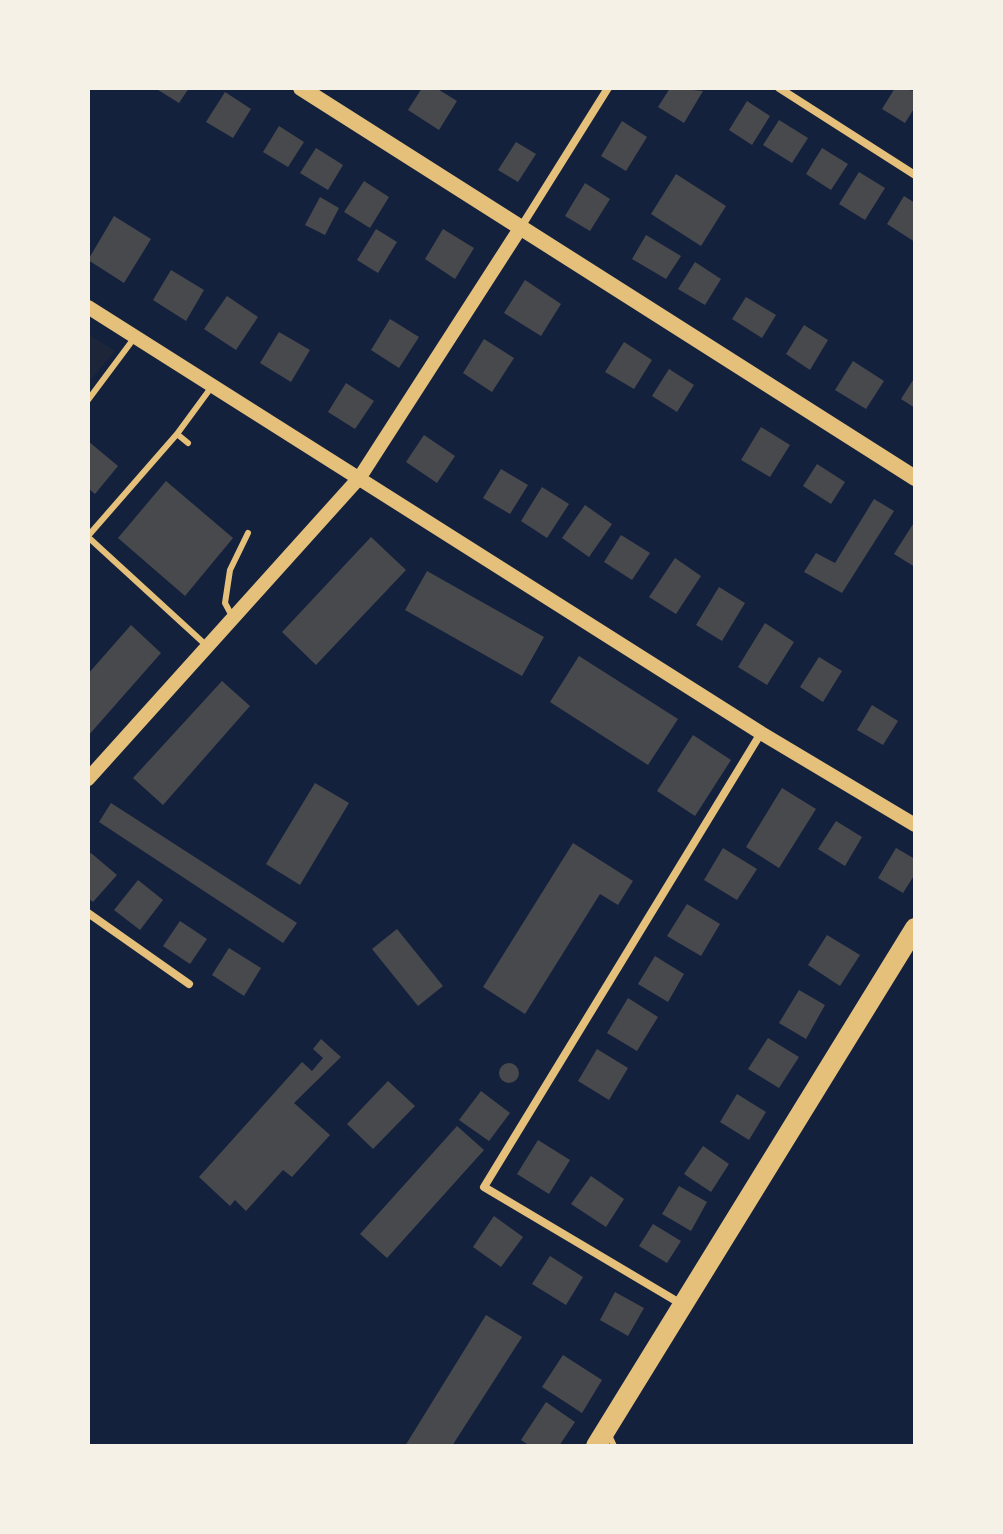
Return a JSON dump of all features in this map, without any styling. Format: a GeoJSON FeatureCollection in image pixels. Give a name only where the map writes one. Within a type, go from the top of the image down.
{"type":"FeatureCollection","features":[{"type":"Feature","properties":{"kind":"main road"},"geometry":{"type":"LineString","coordinates":[[301,88],[915,478]]}},
{"type":"Feature","properties":{"kind":"main road"},"geometry":{"type":"LineString","coordinates":[[605,1441],[683,1305],[915,928]]}},
{"type":"Feature","properties":{"kind":"street"},"geometry":{"type":"LineString","coordinates":[[89,775],[209,648],[360,477],[608,88]]}},
{"type":"Feature","properties":{"kind":"street"},"geometry":{"type":"LineString","coordinates":[[779,88],[915,175]]}},
{"type":"Feature","properties":{"kind":"street"},"geometry":{"type":"LineString","coordinates":[[88,307],[761,733],[915,825]]}},
{"type":"Feature","properties":{"kind":"street"},"geometry":{"type":"LineString","coordinates":[[683,1305],[484,1187],[761,733]]}},
{"type":"Feature","properties":{"kind":"street"},"geometry":{"type":"LineString","coordinates":[[88,913],[189,984]]}},
{"type":"Feature","properties":{"kind":"lane"},"geometry":{"type":"LineString","coordinates":[[88,400],[135,337]]}},
{"type":"Feature","properties":{"kind":"lane"},"geometry":{"type":"LineString","coordinates":[[209,648],[88,536],[177,434],[213,385]]}},
{"type":"Feature","properties":{"kind":"lane"},"geometry":{"type":"LineString","coordinates":[[177,434],[188,443]]}},
{"type":"Feature","properties":{"kind":"lane"},"geometry":{"type":"LineString","coordinates":[[234,619],[225,603],[230,570],[248,533]]}},
{"type":"Feature","properties":{"kind":"shaded area"},"geometry":{"type":"Polygon","coordinates":[[[88,334],[115,351],[88,383],[88,334]]]}},
{"type":"Feature","properties":{"kind":"building"},"geometry":{"type":"Polygon","coordinates":[[[155,88],[189,88],[179,103],[155,88]]]}},
{"type":"Feature","properties":{"kind":"building"},"geometry":{"type":"Polygon","coordinates":[[[422,88],[436,88],[457,101],[439,130],[408,110],[422,88]]]}},
{"type":"Feature","properties":{"kind":"building"},"geometry":{"type":"Polygon","coordinates":[[[670,88],[703,91],[684,123],[658,107],[670,88]]]}},
{"type":"Feature","properties":{"kind":"building"},"geometry":{"type":"Polygon","coordinates":[[[895,88],[915,91],[915,107],[905,123],[882,109],[895,88]]]}},
{"type":"Feature","properties":{"kind":"building"},"geometry":{"type":"Polygon","coordinates":[[[225,92],[251,109],[233,138],[206,122],[225,92]]]}},
{"type":"Feature","properties":{"kind":"building"},"geometry":{"type":"Polygon","coordinates":[[[747,101],[770,116],[752,145],[729,130],[747,101]]]}},
{"type":"Feature","properties":{"kind":"building"},"geometry":{"type":"Polygon","coordinates":[[[779,120],[808,138],[792,163],[763,145],[779,120]]]}},
{"type":"Feature","properties":{"kind":"building"},"geometry":{"type":"Polygon","coordinates":[[[622,121],[647,137],[626,171],[601,156],[622,121]]]}},
{"type":"Feature","properties":{"kind":"building"},"geometry":{"type":"Polygon","coordinates":[[[279,126],[304,142],[288,167],[263,152],[279,126]]]}},
{"type":"Feature","properties":{"kind":"building"},"geometry":{"type":"Polygon","coordinates":[[[516,142],[536,154],[518,182],[498,170],[516,142]]]}},
{"type":"Feature","properties":{"kind":"building"},"geometry":{"type":"Polygon","coordinates":[[[316,148],[343,165],[328,190],[300,173],[316,148]]]}},
{"type":"Feature","properties":{"kind":"building"},"geometry":{"type":"Polygon","coordinates":[[[822,148],[848,164],[831,190],[806,174],[822,148]]]}},
{"type":"Feature","properties":{"kind":"building"},"geometry":{"type":"Polygon","coordinates":[[[859,172],[885,188],[865,220],[839,204],[859,172]]]}},
{"type":"Feature","properties":{"kind":"building"},"geometry":{"type":"Polygon","coordinates":[[[676,174],[726,206],[701,246],[651,214],[676,174]]]}},
{"type":"Feature","properties":{"kind":"building"},"geometry":{"type":"Polygon","coordinates":[[[364,181],[389,197],[370,228],[344,212],[364,181]]]}},
{"type":"Feature","properties":{"kind":"building"},"geometry":{"type":"Polygon","coordinates":[[[585,183],[610,199],[590,231],[565,216],[585,183]]]}},
{"type":"Feature","properties":{"kind":"building"},"geometry":{"type":"Polygon","coordinates":[[[904,196],[915,203],[915,242],[887,224],[904,196]]]}},
{"type":"Feature","properties":{"kind":"building"},"geometry":{"type":"Polygon","coordinates":[[[320,197],[339,208],[325,235],[305,225],[320,197]]]}},
{"type":"Feature","properties":{"kind":"building"},"geometry":{"type":"Polygon","coordinates":[[[114,216],[151,239],[124,283],[88,260],[114,216]]]}},
{"type":"Feature","properties":{"kind":"building"},"geometry":{"type":"Polygon","coordinates":[[[376,229],[397,242],[378,273],[357,260],[376,229]]]}},
{"type":"Feature","properties":{"kind":"building"},"geometry":{"type":"Polygon","coordinates":[[[443,229],[474,248],[455,279],[425,259],[443,229]]]}},
{"type":"Feature","properties":{"kind":"building"},"geometry":{"type":"Polygon","coordinates":[[[646,235],[681,256],[666,279],[632,259],[646,235]]]}},
{"type":"Feature","properties":{"kind":"building"},"geometry":{"type":"Polygon","coordinates":[[[695,262],[721,279],[705,305],[678,289],[695,262]]]}},
{"type":"Feature","properties":{"kind":"building"},"geometry":{"type":"Polygon","coordinates":[[[171,270],[204,290],[186,321],[153,300],[171,270]]]}},
{"type":"Feature","properties":{"kind":"building"},"geometry":{"type":"Polygon","coordinates":[[[525,280],[561,304],[541,336],[504,313],[525,280]]]}},
{"type":"Feature","properties":{"kind":"building"},"geometry":{"type":"Polygon","coordinates":[[[227,296],[258,317],[236,350],[204,329],[227,296]]]}},
{"type":"Feature","properties":{"kind":"building"},"geometry":{"type":"Polygon","coordinates":[[[746,297],[776,315],[762,338],[732,319],[746,297]]]}},
{"type":"Feature","properties":{"kind":"building"},"geometry":{"type":"Polygon","coordinates":[[[390,319],[419,337],[399,368],[371,350],[390,319]]]}},
{"type":"Feature","properties":{"kind":"building"},"geometry":{"type":"Polygon","coordinates":[[[804,325],[828,340],[810,370],[786,354],[804,325]]]}},
{"type":"Feature","properties":{"kind":"building"},"geometry":{"type":"Polygon","coordinates":[[[279,332],[310,350],[291,382],[260,363],[279,332]]]}},
{"type":"Feature","properties":{"kind":"building"},"geometry":{"type":"Polygon","coordinates":[[[484,339],[514,358],[492,392],[463,373],[484,339]]]}},
{"type":"Feature","properties":{"kind":"building"},"geometry":{"type":"Polygon","coordinates":[[[624,342],[652,360],[634,389],[605,372],[624,342]]]}},
{"type":"Feature","properties":{"kind":"building"},"geometry":{"type":"Polygon","coordinates":[[[853,361],[884,381],[866,409],[835,390],[853,361]]]}},
{"type":"Feature","properties":{"kind":"building"},"geometry":{"type":"Polygon","coordinates":[[[669,369],[694,385],[677,412],[652,396],[669,369]]]}},
{"type":"Feature","properties":{"kind":"building"},"geometry":{"type":"Polygon","coordinates":[[[915,377],[915,408],[901,399],[915,377]]]}},
{"type":"Feature","properties":{"kind":"building"},"geometry":{"type":"Polygon","coordinates":[[[346,383],[374,401],[355,429],[328,412],[346,383]]]}},
{"type":"Feature","properties":{"kind":"building"},"geometry":{"type":"Polygon","coordinates":[[[761,427],[790,445],[770,477],[741,460],[761,427]]]}},
{"type":"Feature","properties":{"kind":"building"},"geometry":{"type":"Polygon","coordinates":[[[424,435],[455,456],[437,483],[406,462],[424,435]]]}},
{"type":"Feature","properties":{"kind":"building"},"geometry":{"type":"Polygon","coordinates":[[[88,441],[118,466],[95,494],[88,488],[88,441]]]}},
{"type":"Feature","properties":{"kind":"building"},"geometry":{"type":"Polygon","coordinates":[[[817,464],[845,482],[831,504],[803,486],[817,464]]]}},
{"type":"Feature","properties":{"kind":"building"},"geometry":{"type":"Polygon","coordinates":[[[501,469],[528,485],[510,514],[483,498],[501,469]]]}},
{"type":"Feature","properties":{"kind":"building"},"geometry":{"type":"Polygon","coordinates":[[[166,481],[233,538],[185,596],[118,538],[166,481]]]}},
{"type":"Feature","properties":{"kind":"building"},"geometry":{"type":"Polygon","coordinates":[[[542,487],[569,504],[547,538],[521,521],[542,487]]]}},
{"type":"Feature","properties":{"kind":"building"},"geometry":{"type":"Polygon","coordinates":[[[874,499],[894,511],[842,593],[804,572],[816,553],[835,563],[874,499]]]}},
{"type":"Feature","properties":{"kind":"building"},"geometry":{"type":"Polygon","coordinates":[[[585,505],[612,524],[589,557],[562,538],[585,505]]]}},
{"type":"Feature","properties":{"kind":"building"},"geometry":{"type":"Polygon","coordinates":[[[915,521],[915,567],[894,554],[915,521]]]}},
{"type":"Feature","properties":{"kind":"building"},"geometry":{"type":"Polygon","coordinates":[[[621,535],[650,553],[632,580],[604,562],[621,535]]]}},
{"type":"Feature","properties":{"kind":"building"},"geometry":{"type":"Polygon","coordinates":[[[371,537],[406,570],[316,665],[282,632],[371,537]]]}},
{"type":"Feature","properties":{"kind":"building"},"geometry":{"type":"Polygon","coordinates":[[[675,558],[701,576],[676,614],[649,597],[675,558]]]}},
{"type":"Feature","properties":{"kind":"building"},"geometry":{"type":"Polygon","coordinates":[[[427,571],[544,637],[522,676],[405,610],[427,571]]]}},
{"type":"Feature","properties":{"kind":"building"},"geometry":{"type":"Polygon","coordinates":[[[719,587],[745,603],[722,641],[696,625],[719,587]]]}},
{"type":"Feature","properties":{"kind":"building"},"geometry":{"type":"Polygon","coordinates":[[[765,623],[794,642],[767,685],[738,667],[765,623]]]}},
{"type":"Feature","properties":{"kind":"building"},"geometry":{"type":"Polygon","coordinates":[[[131,625],[161,653],[88,736],[88,674],[131,625]]]}},
{"type":"Feature","properties":{"kind":"building"},"geometry":{"type":"Polygon","coordinates":[[[579,656],[678,719],[648,765],[550,702],[579,656]]]}},
{"type":"Feature","properties":{"kind":"building"},"geometry":{"type":"Polygon","coordinates":[[[819,657],[842,671],[823,702],[800,687],[819,657]]]}},
{"type":"Feature","properties":{"kind":"building"},"geometry":{"type":"Polygon","coordinates":[[[222,681],[250,706],[163,805],[133,778],[222,681]]]}},
{"type":"Feature","properties":{"kind":"building"},"geometry":{"type":"Polygon","coordinates":[[[872,705],[898,721],[883,745],[857,730],[872,705]]]}},
{"type":"Feature","properties":{"kind":"building"},"geometry":{"type":"Polygon","coordinates":[[[693,735],[731,760],[695,816],[657,791],[693,735]]]}},
{"type":"Feature","properties":{"kind":"building"},"geometry":{"type":"Polygon","coordinates":[[[315,783],[349,803],[300,885],[266,864],[315,783]]]}},
{"type":"Feature","properties":{"kind":"building"},"geometry":{"type":"Polygon","coordinates":[[[782,788],[816,809],[779,868],[746,847],[782,788]]]}},
{"type":"Feature","properties":{"kind":"building"},"geometry":{"type":"Polygon","coordinates":[[[111,803],[297,923],[283,943],[99,822],[111,803]]]}},
{"type":"Feature","properties":{"kind":"building"},"geometry":{"type":"Polygon","coordinates":[[[836,821],[862,837],[845,866],[818,849],[836,821]]]}},
{"type":"Feature","properties":{"kind":"building"},"geometry":{"type":"Polygon","coordinates":[[[573,843],[633,881],[618,905],[600,894],[525,1014],[483,987],[573,843]]]}},
{"type":"Feature","properties":{"kind":"building"},"geometry":{"type":"Polygon","coordinates":[[[723,848],[757,869],[737,900],[704,880],[723,848]]]}},
{"type":"Feature","properties":{"kind":"building"},"geometry":{"type":"Polygon","coordinates":[[[896,848],[915,859],[915,874],[903,893],[878,878],[896,848]]]}},
{"type":"Feature","properties":{"kind":"building"},"geometry":{"type":"Polygon","coordinates":[[[91,853],[117,875],[93,902],[88,898],[88,856],[91,853]]]}},
{"type":"Feature","properties":{"kind":"building"},"geometry":{"type":"Polygon","coordinates":[[[138,880],[163,900],[140,930],[114,910],[138,880]]]}},
{"type":"Feature","properties":{"kind":"building"},"geometry":{"type":"Polygon","coordinates":[[[687,904],[720,924],[701,956],[667,936],[687,904]]]}},
{"type":"Feature","properties":{"kind":"building"},"geometry":{"type":"Polygon","coordinates":[[[180,921],[207,939],[190,964],[163,946],[180,921]]]}},
{"type":"Feature","properties":{"kind":"building"},"geometry":{"type":"Polygon","coordinates":[[[397,929],[443,986],[418,1006],[372,949],[397,929]]]}},
{"type":"Feature","properties":{"kind":"building"},"geometry":{"type":"Polygon","coordinates":[[[827,935],[860,955],[840,986],[808,965],[827,935]]]}},
{"type":"Feature","properties":{"kind":"building"},"geometry":{"type":"Polygon","coordinates":[[[229,948],[261,968],[244,996],[212,975],[229,948]]]}},
{"type":"Feature","properties":{"kind":"building"},"geometry":{"type":"Polygon","coordinates":[[[655,956],[684,974],[668,1002],[638,984],[655,956]]]}},
{"type":"Feature","properties":{"kind":"building"},"geometry":{"type":"Polygon","coordinates":[[[799,990],[825,1005],[806,1039],[779,1023],[799,990]]]}},
{"type":"Feature","properties":{"kind":"building"},"geometry":{"type":"Polygon","coordinates":[[[628,998],[658,1017],[637,1051],[607,1033],[628,998]]]}},
{"type":"Feature","properties":{"kind":"building"},"geometry":{"type":"Polygon","coordinates":[[[768,1038],[799,1057],[779,1088],[748,1069],[768,1038]]]}},
{"type":"Feature","properties":{"kind":"building"},"geometry":{"type":"Polygon","coordinates":[[[321,1039],[341,1057],[294,1103],[330,1135],[292,1177],[283,1170],[246,1211],[235,1200],[230,1206],[199,1177],[302,1062],[312,1071],[323,1058],[313,1049],[321,1039]]]}},
{"type":"Feature","properties":{"kind":"building"},"geometry":{"type":"Polygon","coordinates":[[[597,1049],[628,1068],[609,1100],[578,1081],[597,1049]]]}},
{"type":"Feature","properties":{"kind":"building"},"geometry":{"type":"Polygon","coordinates":[[[509,1063],[516,1066],[519,1073],[516,1080],[509,1083],[502,1080],[499,1073],[502,1066],[509,1063]]]}},
{"type":"Feature","properties":{"kind":"building"},"geometry":{"type":"Polygon","coordinates":[[[388,1081],[415,1106],[373,1149],[347,1124],[388,1081]]]}},
{"type":"Feature","properties":{"kind":"building"},"geometry":{"type":"Polygon","coordinates":[[[481,1091],[510,1113],[489,1141],[459,1120],[481,1091]]]}},
{"type":"Feature","properties":{"kind":"building"},"geometry":{"type":"Polygon","coordinates":[[[737,1094],[766,1112],[749,1140],[720,1122],[737,1094]]]}},
{"type":"Feature","properties":{"kind":"building"},"geometry":{"type":"Polygon","coordinates":[[[457,1126],[484,1150],[387,1258],[360,1234],[457,1126]]]}},
{"type":"Feature","properties":{"kind":"building"},"geometry":{"type":"Polygon","coordinates":[[[538,1140],[570,1160],[549,1194],[517,1174],[538,1140]]]}},
{"type":"Feature","properties":{"kind":"building"},"geometry":{"type":"Polygon","coordinates":[[[703,1146],[729,1164],[711,1192],[684,1174],[703,1146]]]}},
{"type":"Feature","properties":{"kind":"building"},"geometry":{"type":"Polygon","coordinates":[[[591,1176],[624,1199],[606,1227],[571,1204],[591,1176]]]}},
{"type":"Feature","properties":{"kind":"building"},"geometry":{"type":"Polygon","coordinates":[[[679,1186],[707,1202],[691,1231],[662,1214],[679,1186]]]}},
{"type":"Feature","properties":{"kind":"building"},"geometry":{"type":"Polygon","coordinates":[[[494,1216],[523,1237],[501,1267],[473,1247],[494,1216]]]}},
{"type":"Feature","properties":{"kind":"building"},"geometry":{"type":"Polygon","coordinates":[[[653,1224],[681,1241],[667,1263],[639,1246],[653,1224]]]}},
{"type":"Feature","properties":{"kind":"building"},"geometry":{"type":"Polygon","coordinates":[[[550,1256],[583,1277],[566,1305],[532,1284],[550,1256]]]}},
{"type":"Feature","properties":{"kind":"building"},"geometry":{"type":"Polygon","coordinates":[[[615,1292],[644,1308],[628,1336],[600,1320],[615,1292]]]}},
{"type":"Feature","properties":{"kind":"building"},"geometry":{"type":"Polygon","coordinates":[[[486,1315],[522,1337],[452,1446],[405,1446],[486,1315]]]}},
{"type":"Feature","properties":{"kind":"building"},"geometry":{"type":"Polygon","coordinates":[[[563,1355],[602,1380],[582,1413],[542,1387],[563,1355]]]}},
{"type":"Feature","properties":{"kind":"building"},"geometry":{"type":"Polygon","coordinates":[[[546,1402],[575,1422],[559,1446],[530,1446],[521,1440],[546,1402]]]}}]}
